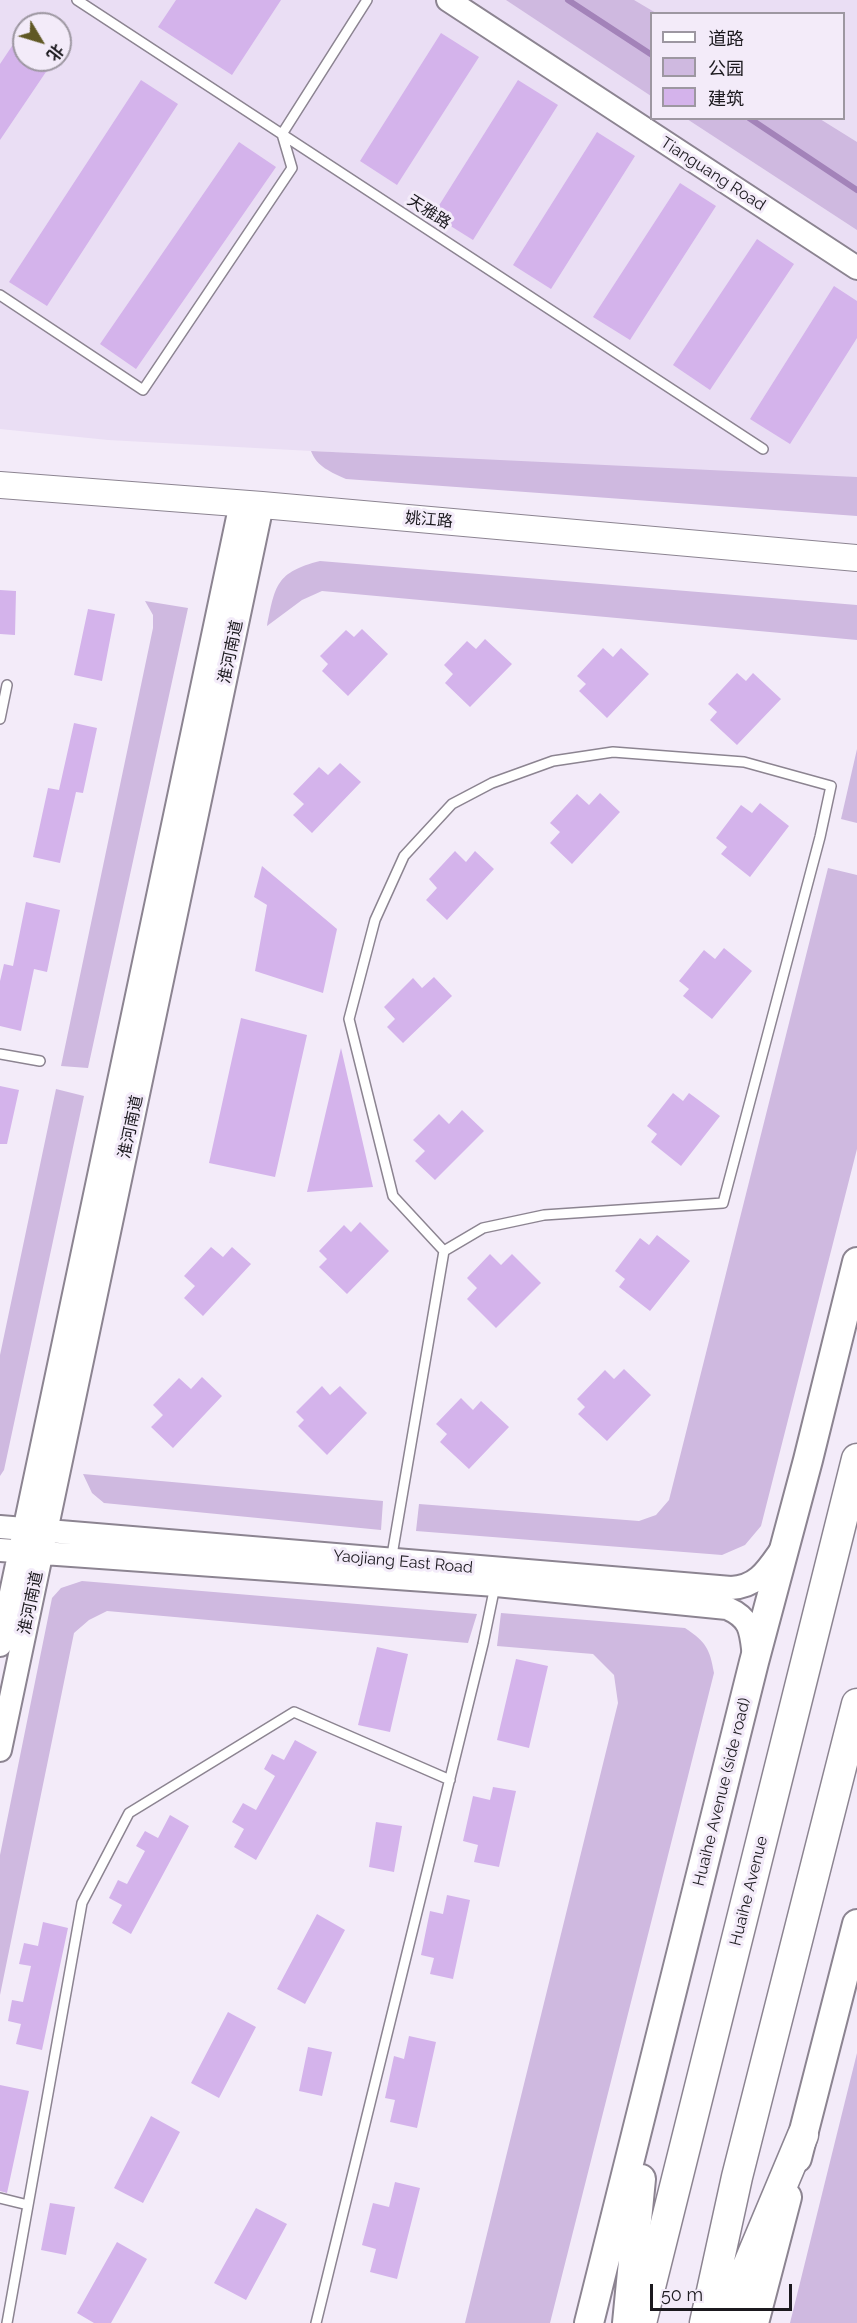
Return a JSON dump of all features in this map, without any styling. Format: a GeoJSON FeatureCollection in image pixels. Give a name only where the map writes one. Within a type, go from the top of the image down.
{"type":"FeatureCollection","features":[{"type":"Feature","properties":{"kind":"highway","name":"Huaihe Avenue"},"geometry":{"type":"LineString","coordinates":[[641,2323],[857,1459]]}},
{"type":"Feature","properties":{"kind":"highway"},"geometry":{"type":"LineString","coordinates":[[705,2323],[737,2177],[857,1704]]}},
{"type":"Feature","properties":{"kind":"highway"},"geometry":{"type":"LineString","coordinates":[[724,2323],[803,2135]]}},
{"type":"Feature","properties":{"kind":"main road","name":"姚江路"},"geometry":{"type":"LineString","coordinates":[[0,485],[251,504],[857,558]]}},
{"type":"Feature","properties":{"kind":"main road","name":"Huaihe Avenue (side road)"},"geometry":{"type":"LineString","coordinates":[[589,2323],[754,1662],[857,1262]]}},
{"type":"Feature","properties":{"kind":"main road"},"geometry":{"type":"LineString","coordinates":[[754,2323],[857,1924]]}},
{"type":"Feature","properties":{"kind":"main road"},"geometry":{"type":"LineString","coordinates":[[627,2323],[650,2084]]}},
{"type":"Feature","properties":{"kind":"street","name":"Tianguang Road"},"geometry":{"type":"LineString","coordinates":[[448,0],[857,268]]}},
{"type":"Feature","properties":{"kind":"street","name":"淮河南道"},"geometry":{"type":"LineString","coordinates":[[0,1645],[26,1543],[251,504]]}},
{"type":"Feature","properties":{"kind":"street","name":"Yaojiang East Road"},"geometry":{"type":"LineString","coordinates":[[0,1527],[26,1543],[497,1577],[745,1587],[756,1581],[786,1543]]}},
{"type":"Feature","properties":{"kind":"street","name":"淮河南道"},"geometry":{"type":"LineString","coordinates":[[0,1750],[26,1543]]}},
{"type":"Feature","properties":{"kind":"street","name":"Yaojiang East Road"},"geometry":{"type":"LineString","coordinates":[[497,1577],[727,1608],[738,1613],[747,1621],[752,1634],[754,1662]]}},
{"type":"Feature","properties":{"kind":"lane","name":"天雅路"},"geometry":{"type":"LineString","coordinates":[[77,0],[763,449]]}},
{"type":"Feature","properties":{"kind":"lane"},"geometry":{"type":"LineString","coordinates":[[0,295],[143,390],[292,168],[282,134],[366,0]]}},
{"type":"Feature","properties":{"kind":"lane"},"geometry":{"type":"LineString","coordinates":[[0,719],[7,685]]}},
{"type":"Feature","properties":{"kind":"lane"},"geometry":{"type":"LineString","coordinates":[[390,1569],[444,1251],[483,1228],[544,1215],[723,1203],[820,837],[831,786],[744,762],[613,752],[553,761],[492,783],[452,804],[404,856],[375,920],[349,1019],[393,1196],[444,1251]]}},
{"type":"Feature","properties":{"kind":"lane"},"geometry":{"type":"LineString","coordinates":[[0,1054],[40,1061]]}},
{"type":"Feature","properties":{"kind":"lane"},"geometry":{"type":"LineString","coordinates":[[316,2323],[450,1780],[497,1577]]}},
{"type":"Feature","properties":{"kind":"lane"},"geometry":{"type":"LineString","coordinates":[[7,2323],[82,1903],[129,1813],[294,1712],[450,1780]]}},
{"type":"Feature","properties":{"kind":"lane"},"geometry":{"type":"LineString","coordinates":[[0,2198],[28,2205]]}},
{"type":"Feature","properties":{"kind":"shaded area"},"geometry":{"type":"Polygon","coordinates":[[[0,0],[857,0],[857,478],[717,473],[108,440],[0,429],[0,0]]]}},
{"type":"Feature","properties":{"kind":"green space"},"geometry":{"type":"Polygon","coordinates":[[[506,0],[634,0],[654,12],[650,12],[650,95],[506,0]]]}},
{"type":"Feature","properties":{"kind":"green space"},"geometry":{"type":"Polygon","coordinates":[[[689,120],[822,120],[857,142],[857,230],[689,120]]]}},
{"type":"Feature","properties":{"kind":"green space"},"geometry":{"type":"Polygon","coordinates":[[[311,451],[857,477],[857,516],[346,479],[321,465],[311,451]]]}},
{"type":"Feature","properties":{"kind":"green space"},"geometry":{"type":"Polygon","coordinates":[[[320,561],[857,605],[857,640],[322,591],[302,600],[267,626],[272,601],[280,583],[294,570],[320,561]]]}},
{"type":"Feature","properties":{"kind":"green space"},"geometry":{"type":"Polygon","coordinates":[[[145,601],[188,608],[88,1068],[61,1066],[153,628],[153,615],[145,601]]]}},
{"type":"Feature","properties":{"kind":"green space"},"geometry":{"type":"Polygon","coordinates":[[[857,749],[857,823],[841,819],[857,749]]]}},
{"type":"Feature","properties":{"kind":"green space"},"geometry":{"type":"Polygon","coordinates":[[[828,868],[857,875],[857,1149],[761,1526],[745,1545],[722,1555],[416,1531],[419,1504],[639,1521],[656,1515],[669,1500],[828,868]]]}},
{"type":"Feature","properties":{"kind":"green space"},"geometry":{"type":"Polygon","coordinates":[[[56,1089],[84,1096],[4,1470],[0,1476],[0,1355],[56,1089]]]}},
{"type":"Feature","properties":{"kind":"green space"},"geometry":{"type":"Polygon","coordinates":[[[83,1474],[383,1501],[381,1530],[104,1503],[92,1493],[83,1474]]]}},
{"type":"Feature","properties":{"kind":"green space"},"geometry":{"type":"Polygon","coordinates":[[[82,1581],[477,1614],[468,1643],[107,1611],[89,1620],[74,1633],[0,1995],[0,1855],[52,1598],[61,1588],[82,1581]]]}},
{"type":"Feature","properties":{"kind":"green space"},"geometry":{"type":"Polygon","coordinates":[[[501,1613],[685,1628],[706,1647],[714,1673],[550,2323],[465,2323],[618,1703],[614,1675],[593,1654],[497,1646],[501,1613]]]}},
{"type":"Feature","properties":{"kind":"green space"},"geometry":{"type":"Polygon","coordinates":[[[857,2053],[857,2323],[790,2323],[857,2053]]]}},
{"type":"Feature","properties":{"kind":"building"},"geometry":{"type":"Polygon","coordinates":[[[176,0],[281,0],[232,75],[158,27],[176,0]]]}},
{"type":"Feature","properties":{"kind":"building"},"geometry":{"type":"Polygon","coordinates":[[[441,33],[479,57],[397,185],[360,161],[441,33]]]}},
{"type":"Feature","properties":{"kind":"building"},"geometry":{"type":"Polygon","coordinates":[[[12,46],[12,72],[46,72],[0,140],[0,64],[12,46]]]}},
{"type":"Feature","properties":{"kind":"building"},"geometry":{"type":"Polygon","coordinates":[[[141,80],[178,104],[47,306],[9,282],[141,80]]]}},
{"type":"Feature","properties":{"kind":"building"},"geometry":{"type":"Polygon","coordinates":[[[518,80],[558,105],[473,240],[433,215],[518,80]]]}},
{"type":"Feature","properties":{"kind":"building"},"geometry":{"type":"Polygon","coordinates":[[[597,132],[635,156],[551,289],[513,265],[597,132]]]}},
{"type":"Feature","properties":{"kind":"building"},"geometry":{"type":"Polygon","coordinates":[[[239,142],[276,167],[136,369],[100,344],[239,142]]]}},
{"type":"Feature","properties":{"kind":"building"},"geometry":{"type":"Polygon","coordinates":[[[680,183],[716,206],[630,340],[593,317],[680,183]]]}},
{"type":"Feature","properties":{"kind":"building"},"geometry":{"type":"Polygon","coordinates":[[[757,239],[794,264],[710,390],[673,365],[757,239]]]}},
{"type":"Feature","properties":{"kind":"building"},"geometry":{"type":"Polygon","coordinates":[[[834,286],[857,301],[857,338],[790,444],[750,419],[834,286]]]}},
{"type":"Feature","properties":{"kind":"building"},"geometry":{"type":"Polygon","coordinates":[[[0,590],[16,591],[15,635],[0,634],[0,590]]]}},
{"type":"Feature","properties":{"kind":"building"},"geometry":{"type":"Polygon","coordinates":[[[88,609],[115,614],[102,681],[74,675],[88,609]]]}},
{"type":"Feature","properties":{"kind":"building"},"geometry":{"type":"Polygon","coordinates":[[[362,629],[388,654],[348,696],[322,671],[328,664],[320,656],[346,630],[354,637],[362,629]]]}},
{"type":"Feature","properties":{"kind":"building"},"geometry":{"type":"Polygon","coordinates":[[[485,639],[512,664],[470,707],[445,683],[453,674],[444,665],[467,641],[476,649],[485,639]]]}},
{"type":"Feature","properties":{"kind":"building"},"geometry":{"type":"Polygon","coordinates":[[[603,648],[613,657],[621,648],[649,674],[607,718],[579,691],[586,684],[577,676],[603,648]]]}},
{"type":"Feature","properties":{"kind":"building"},"geometry":{"type":"Polygon","coordinates":[[[737,673],[746,681],[753,673],[781,699],[737,745],[710,720],[717,712],[708,704],[737,673]]]}},
{"type":"Feature","properties":{"kind":"building"},"geometry":{"type":"Polygon","coordinates":[[[74,723],[97,728],[83,793],[76,792],[60,863],[33,857],[48,788],[59,790],[74,723]]]}},
{"type":"Feature","properties":{"kind":"building"},"geometry":{"type":"Polygon","coordinates":[[[340,763],[361,782],[312,833],[293,815],[304,804],[293,794],[319,767],[328,775],[340,763]]]}},
{"type":"Feature","properties":{"kind":"building"},"geometry":{"type":"Polygon","coordinates":[[[600,793],[620,812],[572,864],[550,843],[560,832],[550,823],[577,794],[589,805],[600,793]]]}},
{"type":"Feature","properties":{"kind":"building"},"geometry":{"type":"Polygon","coordinates":[[[760,803],[789,826],[750,877],[721,854],[727,847],[716,838],[741,805],[752,813],[760,803]]]}},
{"type":"Feature","properties":{"kind":"building"},"geometry":{"type":"Polygon","coordinates":[[[455,851],[466,862],[475,851],[494,869],[447,920],[426,900],[437,888],[429,879],[455,851]]]}},
{"type":"Feature","properties":{"kind":"building"},"geometry":{"type":"Polygon","coordinates":[[[262,866],[337,929],[323,993],[255,971],[267,905],[254,897],[262,866]]]}},
{"type":"Feature","properties":{"kind":"building"},"geometry":{"type":"Polygon","coordinates":[[[26,902],[60,910],[47,972],[34,969],[21,1031],[0,1026],[0,981],[4,964],[13,966],[26,902]]]}},
{"type":"Feature","properties":{"kind":"building"},"geometry":{"type":"Polygon","coordinates":[[[724,948],[752,971],[712,1019],[683,996],[689,989],[679,981],[704,950],[715,959],[724,948]]]}},
{"type":"Feature","properties":{"kind":"building"},"geometry":{"type":"Polygon","coordinates":[[[434,977],[452,996],[403,1043],[387,1027],[395,1019],[384,1007],[413,978],[422,988],[434,977]]]}},
{"type":"Feature","properties":{"kind":"building"},"geometry":{"type":"Polygon","coordinates":[[[241,1018],[307,1035],[275,1177],[209,1163],[241,1018]]]}},
{"type":"Feature","properties":{"kind":"building"},"geometry":{"type":"Polygon","coordinates":[[[341,1048],[373,1187],[307,1192],[341,1048]]]}},
{"type":"Feature","properties":{"kind":"building"},"geometry":{"type":"Polygon","coordinates":[[[0,1086],[19,1090],[7,1144],[0,1144],[0,1086]]]}},
{"type":"Feature","properties":{"kind":"building"},"geometry":{"type":"Polygon","coordinates":[[[673,1093],[683,1101],[689,1093],[720,1116],[681,1166],[651,1142],[657,1134],[647,1126],[673,1093]]]}},
{"type":"Feature","properties":{"kind":"building"},"geometry":{"type":"Polygon","coordinates":[[[462,1110],[484,1131],[435,1180],[415,1161],[425,1151],[413,1140],[439,1114],[449,1124],[462,1110]]]}},
{"type":"Feature","properties":{"kind":"building"},"geometry":{"type":"Polygon","coordinates":[[[360,1222],[389,1251],[347,1294],[319,1267],[327,1259],[319,1251],[344,1225],[351,1232],[360,1222]]]}},
{"type":"Feature","properties":{"kind":"building"},"geometry":{"type":"Polygon","coordinates":[[[657,1235],[690,1261],[650,1311],[619,1287],[625,1279],[615,1271],[640,1238],[649,1245],[657,1235]]]}},
{"type":"Feature","properties":{"kind":"building"},"geometry":{"type":"Polygon","coordinates":[[[211,1247],[223,1257],[232,1247],[251,1264],[203,1316],[184,1298],[195,1286],[184,1276],[211,1247]]]}},
{"type":"Feature","properties":{"kind":"building"},"geometry":{"type":"Polygon","coordinates":[[[490,1254],[501,1265],[512,1254],[541,1283],[496,1328],[467,1299],[477,1288],[467,1278],[490,1254]]]}},
{"type":"Feature","properties":{"kind":"building"},"geometry":{"type":"Polygon","coordinates":[[[624,1369],[651,1395],[607,1441],[578,1414],[585,1407],[577,1399],[605,1370],[614,1379],[624,1369]]]}},
{"type":"Feature","properties":{"kind":"building"},"geometry":{"type":"Polygon","coordinates":[[[202,1377],[222,1396],[173,1448],[151,1427],[163,1415],[153,1405],[179,1378],[191,1389],[202,1377]]]}},
{"type":"Feature","properties":{"kind":"building"},"geometry":{"type":"Polygon","coordinates":[[[322,1386],[330,1395],[340,1386],[367,1413],[327,1455],[298,1426],[304,1420],[296,1412],[322,1386]]]}},
{"type":"Feature","properties":{"kind":"building"},"geometry":{"type":"Polygon","coordinates":[[[461,1398],[473,1410],[481,1401],[509,1427],[469,1469],[440,1442],[447,1434],[436,1424],[461,1398]]]}},
{"type":"Feature","properties":{"kind":"building"},"geometry":{"type":"Polygon","coordinates":[[[377,1647],[408,1654],[390,1732],[358,1725],[377,1647]]]}},
{"type":"Feature","properties":{"kind":"building"},"geometry":{"type":"Polygon","coordinates":[[[516,1659],[548,1666],[529,1748],[497,1740],[516,1659]]]}},
{"type":"Feature","properties":{"kind":"building"},"geometry":{"type":"Polygon","coordinates":[[[295,1740],[317,1752],[256,1860],[234,1847],[244,1829],[232,1822],[243,1803],[256,1810],[275,1776],[264,1769],[272,1754],[284,1760],[295,1740]]]}},
{"type":"Feature","properties":{"kind":"building"},"geometry":{"type":"Polygon","coordinates":[[[493,1787],[516,1791],[499,1867],[474,1862],[478,1845],[463,1841],[473,1796],[490,1800],[493,1787]]]}},
{"type":"Feature","properties":{"kind":"building"},"geometry":{"type":"Polygon","coordinates":[[[170,1815],[189,1826],[131,1934],[112,1923],[122,1905],[109,1898],[118,1880],[127,1884],[145,1851],[136,1846],[145,1831],[158,1838],[170,1815]]]}},
{"type":"Feature","properties":{"kind":"building"},"geometry":{"type":"Polygon","coordinates":[[[376,1822],[402,1826],[394,1872],[369,1867],[376,1822]]]}},
{"type":"Feature","properties":{"kind":"building"},"geometry":{"type":"Polygon","coordinates":[[[447,1895],[470,1900],[453,1979],[430,1974],[434,1958],[421,1955],[430,1911],[443,1914],[447,1895]]]}},
{"type":"Feature","properties":{"kind":"building"},"geometry":{"type":"Polygon","coordinates":[[[317,1914],[345,1930],[305,2004],[277,1989],[317,1914]]]}},
{"type":"Feature","properties":{"kind":"building"},"geometry":{"type":"Polygon","coordinates":[[[43,1922],[68,1928],[42,2050],[16,2044],[21,2024],[8,2021],[12,2000],[23,2002],[31,1966],[19,1964],[24,1943],[38,1946],[43,1922]]]}},
{"type":"Feature","properties":{"kind":"building"},"geometry":{"type":"Polygon","coordinates":[[[228,2012],[256,2027],[219,2098],[191,2083],[228,2012]]]}},
{"type":"Feature","properties":{"kind":"building"},"geometry":{"type":"Polygon","coordinates":[[[409,2036],[436,2042],[417,2128],[390,2122],[395,2100],[385,2098],[394,2056],[404,2059],[409,2036]]]}},
{"type":"Feature","properties":{"kind":"building"},"geometry":{"type":"Polygon","coordinates":[[[308,2047],[332,2052],[322,2096],[299,2091],[308,2047]]]}},
{"type":"Feature","properties":{"kind":"building"},"geometry":{"type":"Polygon","coordinates":[[[0,2085],[29,2091],[7,2193],[0,2191],[0,2085]]]}},
{"type":"Feature","properties":{"kind":"building"},"geometry":{"type":"Polygon","coordinates":[[[151,2116],[180,2132],[143,2203],[114,2188],[151,2116]]]}},
{"type":"Feature","properties":{"kind":"building"},"geometry":{"type":"Polygon","coordinates":[[[395,2182],[420,2188],[397,2279],[370,2272],[376,2249],[362,2245],[373,2203],[389,2207],[395,2182]]]}},
{"type":"Feature","properties":{"kind":"building"},"geometry":{"type":"Polygon","coordinates":[[[50,2203],[75,2207],[66,2255],[41,2250],[50,2203]]]}},
{"type":"Feature","properties":{"kind":"building"},"geometry":{"type":"Polygon","coordinates":[[[256,2208],[287,2224],[246,2300],[214,2283],[256,2208]]]}},
{"type":"Feature","properties":{"kind":"building"},"geometry":{"type":"Polygon","coordinates":[[[117,2242],[147,2259],[111,2323],[94,2323],[77,2313],[117,2242]]]}},
{"type":"Feature","properties":{"kind":"waterway"},"geometry":{"type":"LineString","coordinates":[[568,0],[650,54]]}},
{"type":"Feature","properties":{"kind":"waterway"},"geometry":{"type":"LineString","coordinates":[[752,120],[857,190]]}}]}
